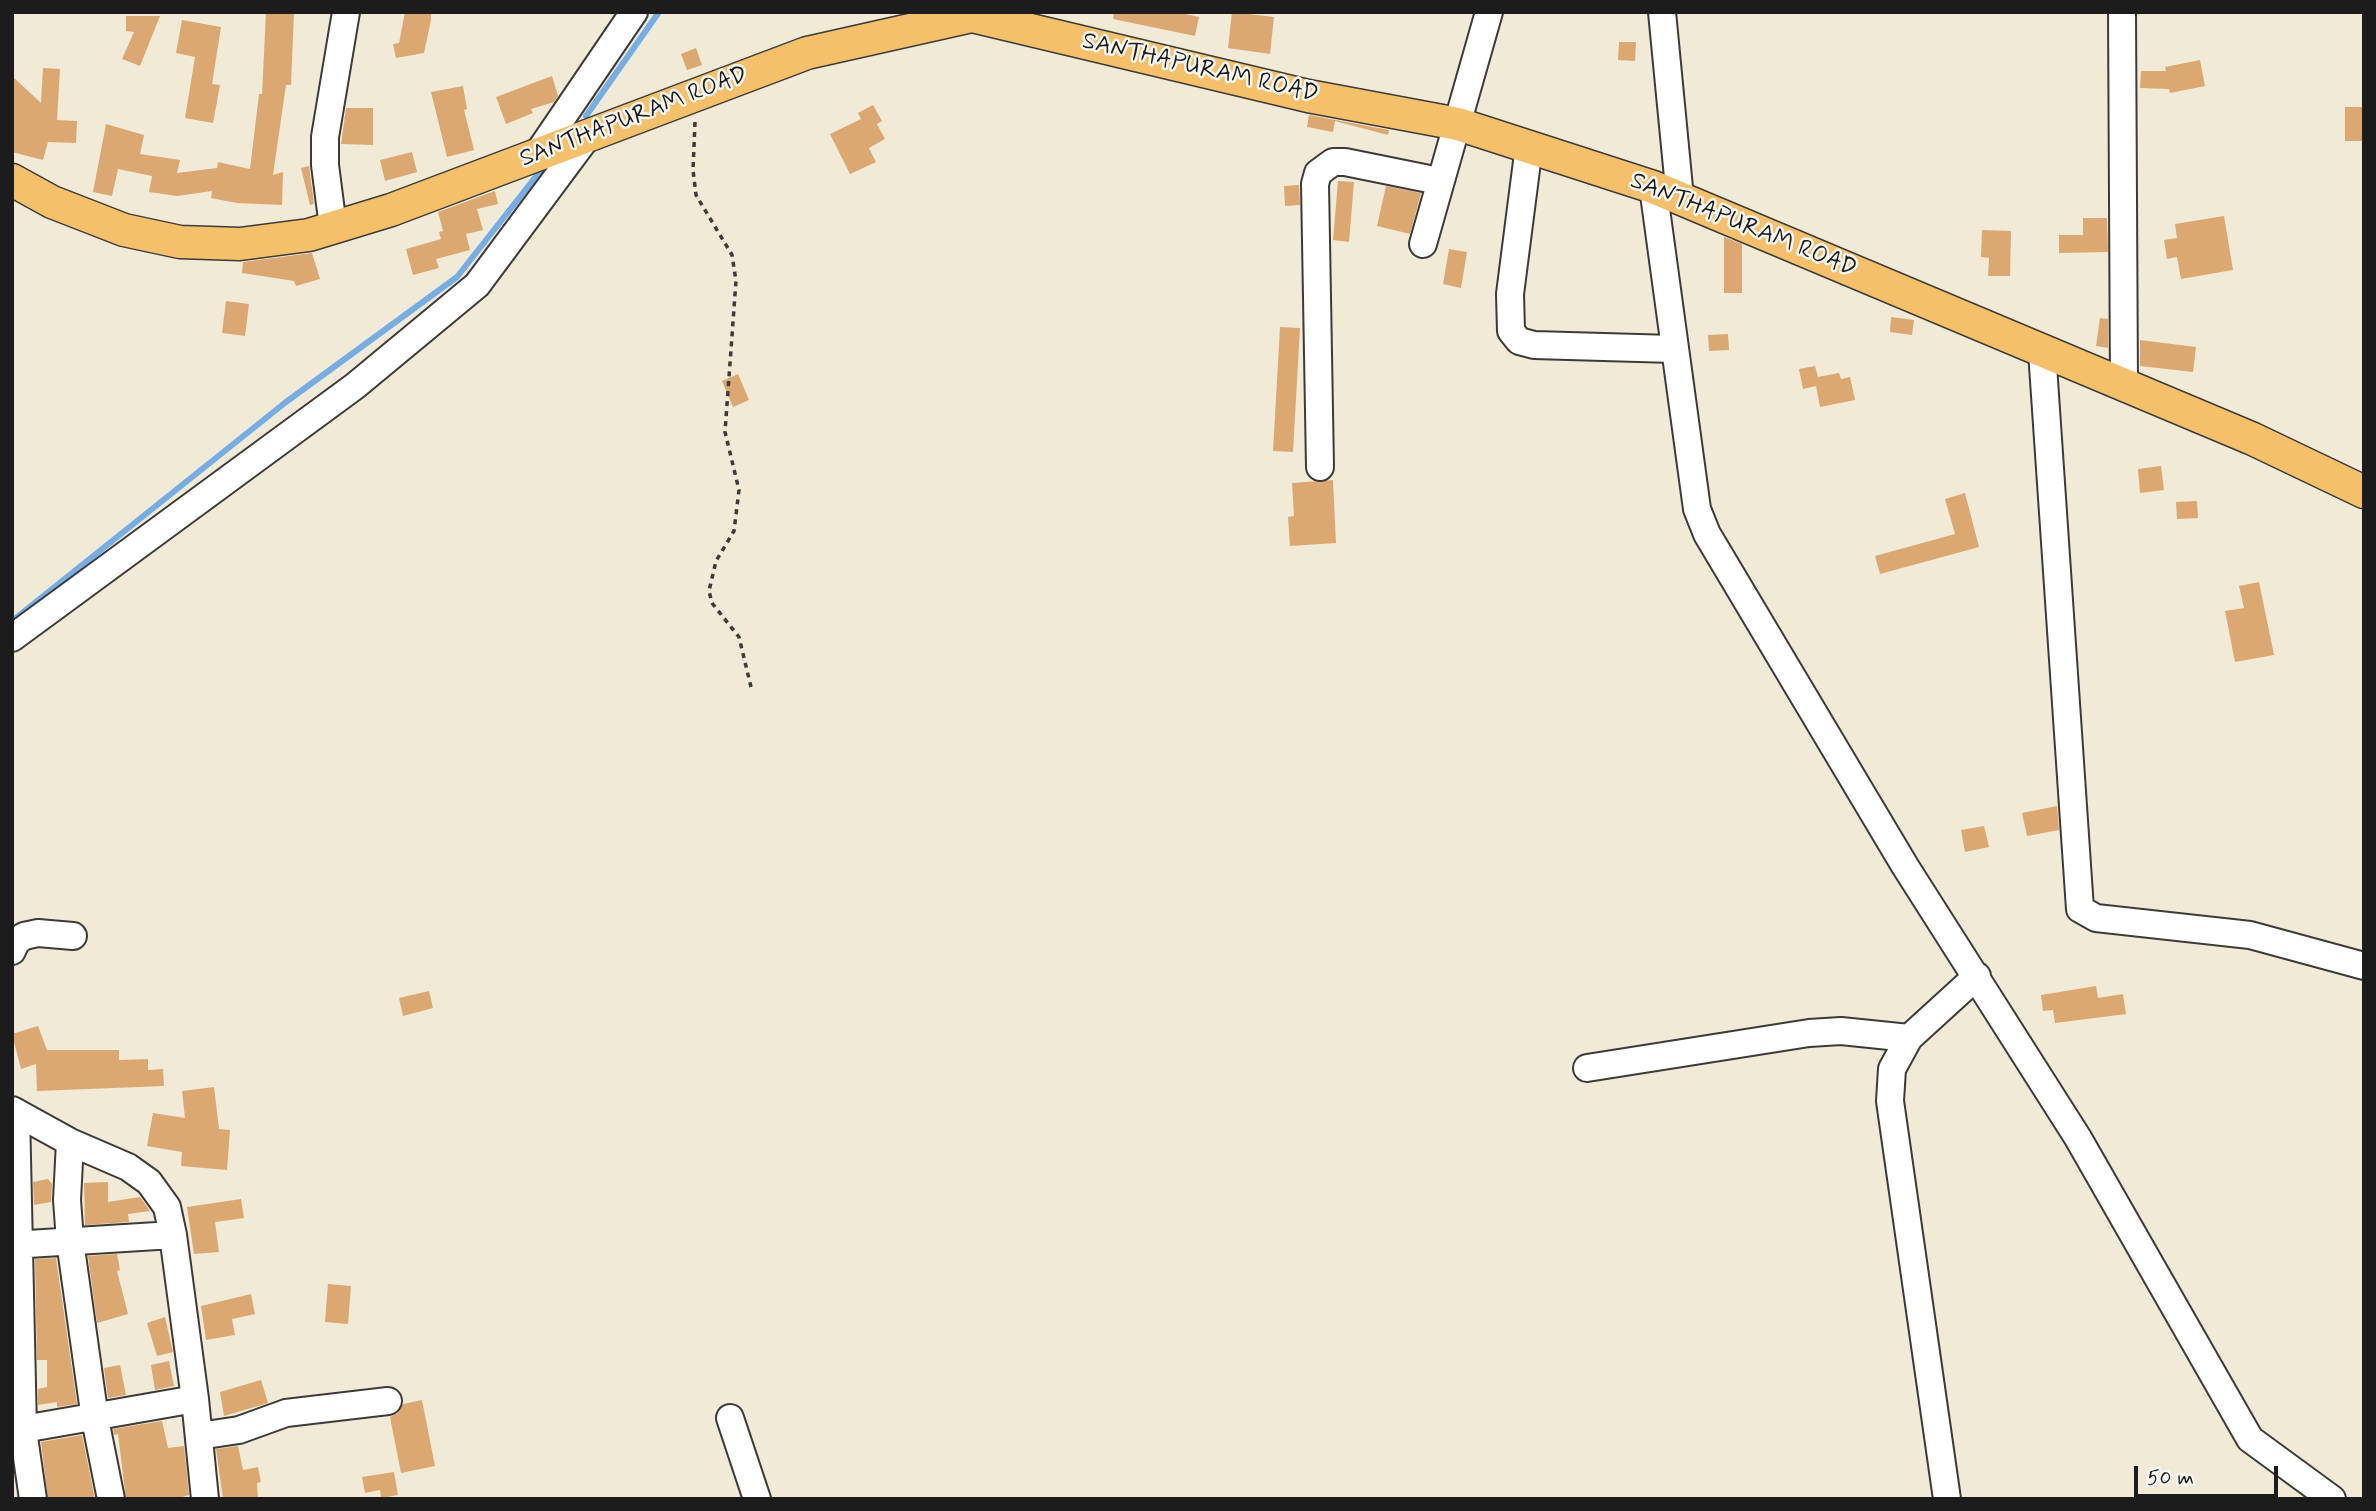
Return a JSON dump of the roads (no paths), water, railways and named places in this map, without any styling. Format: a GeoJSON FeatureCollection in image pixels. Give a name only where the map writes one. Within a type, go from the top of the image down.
{"type":"FeatureCollection","features":[{"type":"Feature","properties":{"kind":"main road","name":"SANTHAPURAM ROAD"},"geometry":{"type":"LineString","coordinates":[[12,180],[52,202],[124,230],[180,242],[240,244],[309,235],[391,209],[807,53],[972,16],[1308,96],[1458,124],[1666,192],[2253,439],[2364,492]]}},
{"type":"Feature","properties":{"kind":"street"},"geometry":{"type":"LineString","coordinates":[[333,227],[324,165],[325,137],[346,12]]}},
{"type":"Feature","properties":{"kind":"street"},"geometry":{"type":"LineString","coordinates":[[536,156],[634,12]]}},
{"type":"Feature","properties":{"kind":"street"},"geometry":{"type":"LineString","coordinates":[[1423,244],[1489,12]]}},
{"type":"Feature","properties":{"kind":"street"},"geometry":{"type":"LineString","coordinates":[[1662,12],[1673,349],[1697,509],[1707,534],[1905,866],[2078,1138],[2250,1439],[2332,1499]]}},
{"type":"Feature","properties":{"kind":"street"},"geometry":{"type":"LineString","coordinates":[[2123,12],[2126,147],[2124,386]]}},
{"type":"Feature","properties":{"kind":"street"},"geometry":{"type":"LineString","coordinates":[[12,638],[355,386],[477,285],[590,133]]}},
{"type":"Feature","properties":{"kind":"street"},"geometry":{"type":"LineString","coordinates":[[1529,146],[1510,294],[1511,331],[1519,341],[1534,345],[1673,349]]}},
{"type":"Feature","properties":{"kind":"street"},"geometry":{"type":"LineString","coordinates":[[1320,467],[1315,184],[1318,173],[1333,162],[1345,162],[1439,181]]}},
{"type":"Feature","properties":{"kind":"street"},"geometry":{"type":"LineString","coordinates":[[2042,351],[2080,909],[2096,918],[2249,935],[2364,966]]}},
{"type":"Feature","properties":{"kind":"street"},"geometry":{"type":"LineString","coordinates":[[12,951],[16,942],[24,936],[38,933],[73,936]]}},
{"type":"Feature","properties":{"kind":"street"},"geometry":{"type":"LineString","coordinates":[[1947,1499],[1890,1101],[1892,1069],[1909,1038],[1977,976]]}},
{"type":"Feature","properties":{"kind":"street"},"geometry":{"type":"LineString","coordinates":[[1587,1068],[1809,1033],[1841,1031],[1909,1038]]}},
{"type":"Feature","properties":{"kind":"street"},"geometry":{"type":"LineString","coordinates":[[33,1499],[18,1431],[14,1111],[70,1142],[104,1155],[149,1182],[167,1206],[195,1399],[205,1499]]}},
{"type":"Feature","properties":{"kind":"street"},"geometry":{"type":"LineString","coordinates":[[70,1142],[67,1200],[70,1241],[95,1419],[111,1499]]}},
{"type":"Feature","properties":{"kind":"street"},"geometry":{"type":"LineString","coordinates":[[15,1245],[173,1234]]}},
{"type":"Feature","properties":{"kind":"street"},"geometry":{"type":"LineString","coordinates":[[18,1431],[195,1399]]}},
{"type":"Feature","properties":{"kind":"street"},"geometry":{"type":"LineString","coordinates":[[199,1436],[239,1430],[286,1413],[388,1401]]}},
{"type":"Feature","properties":{"kind":"street"},"geometry":{"type":"LineString","coordinates":[[730,1418],[757,1499]]}},
{"type":"Feature","properties":{"kind":"waterway"},"geometry":{"type":"LineString","coordinates":[[586,116],[659,12]]}},
{"type":"Feature","properties":{"kind":"waterway"},"geometry":{"type":"LineString","coordinates":[[12,621],[286,402],[457,277],[545,165]]}}]}
